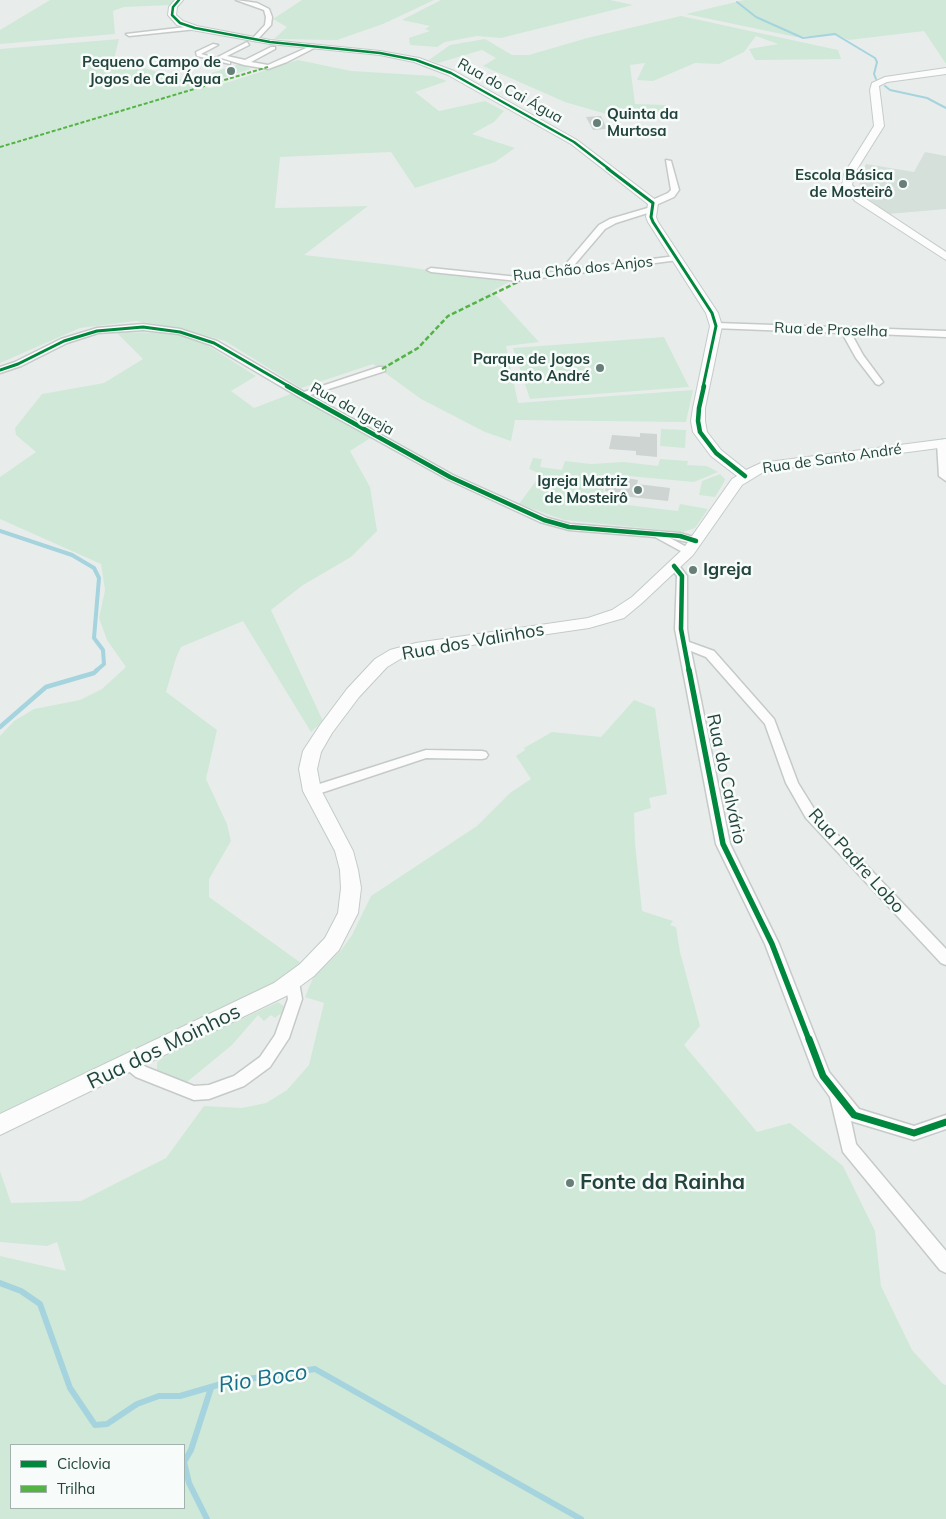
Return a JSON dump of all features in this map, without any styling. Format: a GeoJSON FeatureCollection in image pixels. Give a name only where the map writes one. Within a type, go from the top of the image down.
{"type":"FeatureCollection","features":[{"type":"Feature","properties":{"kind":"main road","name":"Rua do Cai Água"},"geometry":{"type":"LineString","coordinates":[[180,0],[173,7],[172,15],[180,23],[195,28],[251,42],[380,53],[416,60],[451,73],[574,142],[652,206]]}},
{"type":"Feature","properties":{"kind":"main road"},"geometry":{"type":"LineString","coordinates":[[946,71],[885,80],[875,85],[879,126],[849,174],[847,185],[859,200],[946,257]]}},
{"type":"Feature","properties":{"kind":"main road"},"geometry":{"type":"LineString","coordinates":[[652,206],[653,222],[712,313],[716,326],[699,408],[698,421],[700,432],[714,451],[745,476]]}},
{"type":"Feature","properties":{"kind":"main road","name":"Rua de Santo André"},"geometry":{"type":"LineString","coordinates":[[674,566],[692,546],[734,485],[745,476],[768,465],[944,443]]}},
{"type":"Feature","properties":{"kind":"main road","name":"Rua dos Valinhos"},"geometry":{"type":"LineString","coordinates":[[320,957],[338,934],[348,913],[351,888],[350,870],[344,852],[312,791],[308,769],[312,751],[326,728],[371,673],[387,659],[416,648],[580,624],[608,618],[632,604],[674,566]]}},
{"type":"Feature","properties":{"kind":"main road","name":"Rua dos Moinhos"},"geometry":{"type":"LineString","coordinates":[[0,1125],[264,999],[292,982],[320,957]]}},
{"type":"Feature","properties":{"kind":"street"},"geometry":{"type":"LineString","coordinates":[[239,0],[266,9],[269,17],[268,25],[251,42],[221,57],[268,67],[315,46]]}},
{"type":"Feature","properties":{"kind":"street"},"geometry":{"type":"LineString","coordinates":[[129,34],[195,28]]}},
{"type":"Feature","properties":{"kind":"street"},"geometry":{"type":"LineString","coordinates":[[216,44],[198,52],[199,56],[235,64],[242,63],[273,48]]}},
{"type":"Feature","properties":{"kind":"street"},"geometry":{"type":"LineString","coordinates":[[562,274],[602,226],[652,206],[671,195],[675,190],[668,161]]}},
{"type":"Feature","properties":{"kind":"street","name":"Rua Chão dos Anjos"},"geometry":{"type":"LineString","coordinates":[[431,270],[518,279],[675,258]]}},
{"type":"Feature","properties":{"kind":"street","name":"Rua de Proselha"},"geometry":{"type":"LineString","coordinates":[[716,326],[946,334]]}},
{"type":"Feature","properties":{"kind":"street","name":"Rua da Igreja"},"geometry":{"type":"LineString","coordinates":[[0,370],[18,364],[64,341],[97,331],[143,327],[180,332],[214,343],[450,478],[544,520],[588,529],[655,535],[692,546]]}},
{"type":"Feature","properties":{"kind":"street"},"geometry":{"type":"LineString","coordinates":[[845,330],[859,356],[879,382]]}},
{"type":"Feature","properties":{"kind":"street"},"geometry":{"type":"LineString","coordinates":[[302,395],[382,369]]}},
{"type":"Feature","properties":{"kind":"street"},"geometry":{"type":"LineString","coordinates":[[944,443],[944,476],[946,478]]}},
{"type":"Feature","properties":{"kind":"street","name":"Rua do Calvário"},"geometry":{"type":"LineString","coordinates":[[674,566],[682,576],[681,629],[722,844],[772,944],[823,1076],[854,1115],[914,1133],[946,1122]]}},
{"type":"Feature","properties":{"kind":"street","name":"Rua Padre Lobo"},"geometry":{"type":"LineString","coordinates":[[685,644],[710,654],[770,722],[792,783],[811,814],[946,959]]}},
{"type":"Feature","properties":{"kind":"street"},"geometry":{"type":"LineString","coordinates":[[312,791],[426,754],[482,755]]}},
{"type":"Feature","properties":{"kind":"street"},"geometry":{"type":"LineString","coordinates":[[130,1063],[141,1072],[194,1093],[209,1092],[240,1082],[265,1062],[281,1038],[295,998],[292,982]]}},
{"type":"Feature","properties":{"kind":"street"},"geometry":{"type":"LineString","coordinates":[[838,1094],[849,1147],[946,1264]]}},
{"type":"Feature","properties":{"kind":"shaded area","name":"Escola Básica de Mosteirô"},"geometry":{"type":"Polygon","coordinates":[[[925,152],[946,156],[946,209],[888,214],[867,198],[859,187],[861,175],[866,164],[914,172],[925,152]]]}},
{"type":"Feature","properties":{"kind":"green space"},"geometry":{"type":"Polygon","coordinates":[[[50,0],[176,0],[171,5],[124,7],[113,11],[115,34],[0,44],[0,30],[50,0]]]}},
{"type":"Feature","properties":{"kind":"green space"},"geometry":{"type":"Polygon","coordinates":[[[302,0],[434,0],[383,24],[337,40],[274,39],[287,27],[273,19],[302,0]]]}},
{"type":"Feature","properties":{"kind":"green space"},"geometry":{"type":"Polygon","coordinates":[[[441,0],[610,0],[633,5],[501,38],[477,36],[445,42],[437,47],[410,45],[409,38],[430,31],[425,29],[430,26],[402,20],[441,0]]]}},
{"type":"Feature","properties":{"kind":"green space"},"geometry":{"type":"Polygon","coordinates":[[[744,0],[946,0],[946,64],[924,31],[849,40],[835,34],[796,37],[686,14],[744,0]]]}},
{"type":"Feature","properties":{"kind":"green space"},"geometry":{"type":"Polygon","coordinates":[[[681,16],[838,50],[841,59],[755,60],[749,49],[778,44],[756,36],[744,52],[719,64],[695,63],[653,81],[637,80],[645,63],[630,65],[635,104],[666,105],[667,111],[613,116],[565,102],[483,66],[496,58],[482,50],[438,63],[429,60],[450,45],[485,39],[512,55],[529,55],[587,38],[681,16]]]}},
{"type":"Feature","properties":{"kind":"green space"},"geometry":{"type":"Polygon","coordinates":[[[119,39],[114,59],[210,88],[298,60],[351,71],[434,76],[447,81],[415,92],[439,111],[485,101],[504,111],[494,122],[472,134],[515,148],[495,162],[415,188],[391,152],[280,157],[275,208],[368,206],[304,255],[393,265],[509,282],[491,292],[497,296],[539,342],[506,346],[518,403],[693,390],[686,422],[515,420],[511,441],[485,432],[421,399],[373,364],[301,388],[225,341],[181,328],[136,321],[80,328],[0,363],[0,49],[119,39]]]}},
{"type":"Feature","properties":{"kind":"green space","name":"Pequeno Campo de Jogos de Cai Água"},"geometry":{"type":"Polygon","coordinates":[[[240,64],[251,69],[221,78],[211,73],[240,64]]]}},
{"type":"Feature","properties":{"kind":"green space"},"geometry":{"type":"Polygon","coordinates":[[[116,332],[172,333],[204,343],[256,376],[231,391],[254,408],[293,393],[372,437],[350,451],[370,487],[377,531],[351,557],[303,585],[271,610],[323,721],[311,732],[243,621],[181,647],[166,692],[217,730],[206,779],[227,824],[231,841],[209,879],[209,897],[301,963],[302,967],[288,981],[203,1017],[143,1045],[107,1065],[0,1114],[0,736],[14,721],[34,709],[80,700],[102,689],[126,667],[107,640],[99,618],[105,590],[101,564],[0,519],[0,477],[36,452],[16,435],[15,428],[42,394],[104,383],[143,359],[116,332]]]}},
{"type":"Feature","properties":{"kind":"green space","name":"Parque de Jogos Santo André"},"geometry":{"type":"Polygon","coordinates":[[[664,337],[689,387],[530,399],[513,348],[664,337]]]}},
{"type":"Feature","properties":{"kind":"green space"},"geometry":{"type":"Polygon","coordinates":[[[661,429],[686,430],[685,448],[660,446],[661,429]]]}},
{"type":"Feature","properties":{"kind":"green space"},"geometry":{"type":"Polygon","coordinates":[[[533,458],[542,459],[540,467],[562,470],[565,461],[591,464],[624,462],[658,466],[660,459],[688,461],[687,465],[707,466],[718,472],[694,482],[606,474],[602,502],[678,511],[680,504],[708,509],[695,528],[683,532],[564,520],[519,504],[541,474],[529,469],[533,458]]]}},
{"type":"Feature","properties":{"kind":"green space"},"geometry":{"type":"Polygon","coordinates":[[[720,474],[725,479],[715,497],[699,495],[702,481],[720,474]]]}},
{"type":"Feature","properties":{"kind":"green space"},"geometry":{"type":"Polygon","coordinates":[[[634,700],[655,708],[667,794],[649,798],[651,808],[634,813],[635,843],[642,911],[673,921],[670,925],[676,927],[680,952],[700,1026],[684,1045],[757,1132],[790,1123],[843,1166],[875,1231],[881,1286],[912,1350],[946,1385],[946,1519],[0,1519],[0,1256],[66,1271],[57,1242],[47,1246],[0,1242],[0,1171],[11,1203],[81,1201],[166,1158],[204,1106],[242,1108],[266,1103],[287,1090],[309,1065],[324,1003],[305,997],[313,978],[342,949],[352,935],[371,896],[477,826],[510,793],[531,779],[516,756],[525,750],[524,748],[552,732],[601,737],[634,700]]]}},
{"type":"Feature","properties":{"kind":"green space"},"geometry":{"type":"Polygon","coordinates":[[[278,1002],[285,1007],[284,1018],[280,1014],[275,1018],[271,1015],[264,1021],[258,1015],[232,1045],[187,1082],[157,1070],[157,1062],[162,1058],[278,1002]]]}},
{"type":"Feature","properties":{"kind":"building","name":"Quinta da Murtosa"},"geometry":{"type":"Polygon","coordinates":[[[601,116],[607,129],[593,130],[586,117],[601,116]]]}},
{"type":"Feature","properties":{"kind":"building"},"geometry":{"type":"Polygon","coordinates":[[[640,433],[657,434],[657,457],[636,455],[636,451],[609,449],[612,435],[640,437],[640,433]]]}},
{"type":"Feature","properties":{"kind":"building","name":"Igreja Matriz de Mosteirô"},"geometry":{"type":"Polygon","coordinates":[[[626,478],[638,480],[637,484],[670,488],[668,501],[621,496],[622,493],[605,491],[608,479],[625,482],[626,478]]]}},
{"type":"Feature","properties":{"kind":"waterway"},"geometry":{"type":"LineString","coordinates":[[737,2],[756,17],[803,38],[835,34],[875,58],[877,62],[874,74],[876,79]]}},
{"type":"Feature","properties":{"kind":"waterway"},"geometry":{"type":"LineString","coordinates":[[885,86],[890,90],[927,98],[946,108]]}},
{"type":"Feature","properties":{"kind":"waterway"},"geometry":{"type":"LineString","coordinates":[[0,531],[72,555],[94,568],[99,578],[94,638],[103,650],[104,664],[96,671]]}},
{"type":"Feature","properties":{"kind":"waterway"},"geometry":{"type":"LineString","coordinates":[[0,727],[46,687],[96,671]]}},
{"type":"Feature","properties":{"kind":"waterway","name":"Rio Boco"},"geometry":{"type":"LineString","coordinates":[[0,1283],[21,1291],[40,1304],[70,1388],[95,1425],[107,1424],[137,1404],[159,1396],[180,1396],[228,1382],[315,1369],[581,1519]]}},
{"type":"Feature","properties":{"kind":"waterway"},"geometry":{"type":"LineString","coordinates":[[185,1460],[191,1450],[211,1388]]}},
{"type":"Feature","properties":{"kind":"waterway"},"geometry":{"type":"LineString","coordinates":[[185,1466],[189,1483],[207,1519]]}},
{"type":"Feature","properties":{"kind":"marked path"},"geometry":{"type":"LineString","coordinates":[[0,147],[268,67]]}},
{"type":"Feature","properties":{"kind":"marked path"},"geometry":{"type":"LineString","coordinates":[[382,369],[418,348],[448,316],[526,278]]}},
{"type":"Feature","properties":{"kind":"cycle path"},"geometry":{"type":"LineString","coordinates":[[179,0],[173,7],[172,15],[180,23],[195,28],[270,42],[380,53],[416,60],[451,73],[574,142],[653,203],[651,217],[653,222],[712,313],[716,326],[699,408],[698,421],[700,432],[716,453],[745,476]]}},
{"type":"Feature","properties":{"kind":"cycle path"},"geometry":{"type":"LineString","coordinates":[[0,370],[18,364],[64,341],[97,331],[143,327],[180,332],[214,343],[450,477],[544,520],[569,527],[680,536],[696,541]]}},
{"type":"Feature","properties":{"kind":"cycle path"},"geometry":{"type":"LineString","coordinates":[[674,566],[682,576],[681,629],[723,844],[772,944],[823,1076],[854,1115],[914,1133],[946,1122]]}},
{"type":"Feature","properties":{"kind":"place","name":"Pequeno Campo de Jogos de Cai Água"},"geometry":{"type":"Point","coordinates":[231,71]}},
{"type":"Feature","properties":{"kind":"place","name":"Quinta da Murtosa"},"geometry":{"type":"Point","coordinates":[597,123]}},
{"type":"Feature","properties":{"kind":"place","name":"Escola Básica de Mosteirô"},"geometry":{"type":"Point","coordinates":[903,184]}},
{"type":"Feature","properties":{"kind":"place","name":"Parque de Jogos Santo André"},"geometry":{"type":"Point","coordinates":[600,368]}},
{"type":"Feature","properties":{"kind":"place","name":"Igreja Matriz de Mosteirô"},"geometry":{"type":"Point","coordinates":[638,490]}},
{"type":"Feature","properties":{"kind":"place","name":"Igreja"},"geometry":{"type":"Point","coordinates":[693,570]}},
{"type":"Feature","properties":{"kind":"place","name":"Fonte da Rainha"},"geometry":{"type":"Point","coordinates":[570,1183]}}]}
